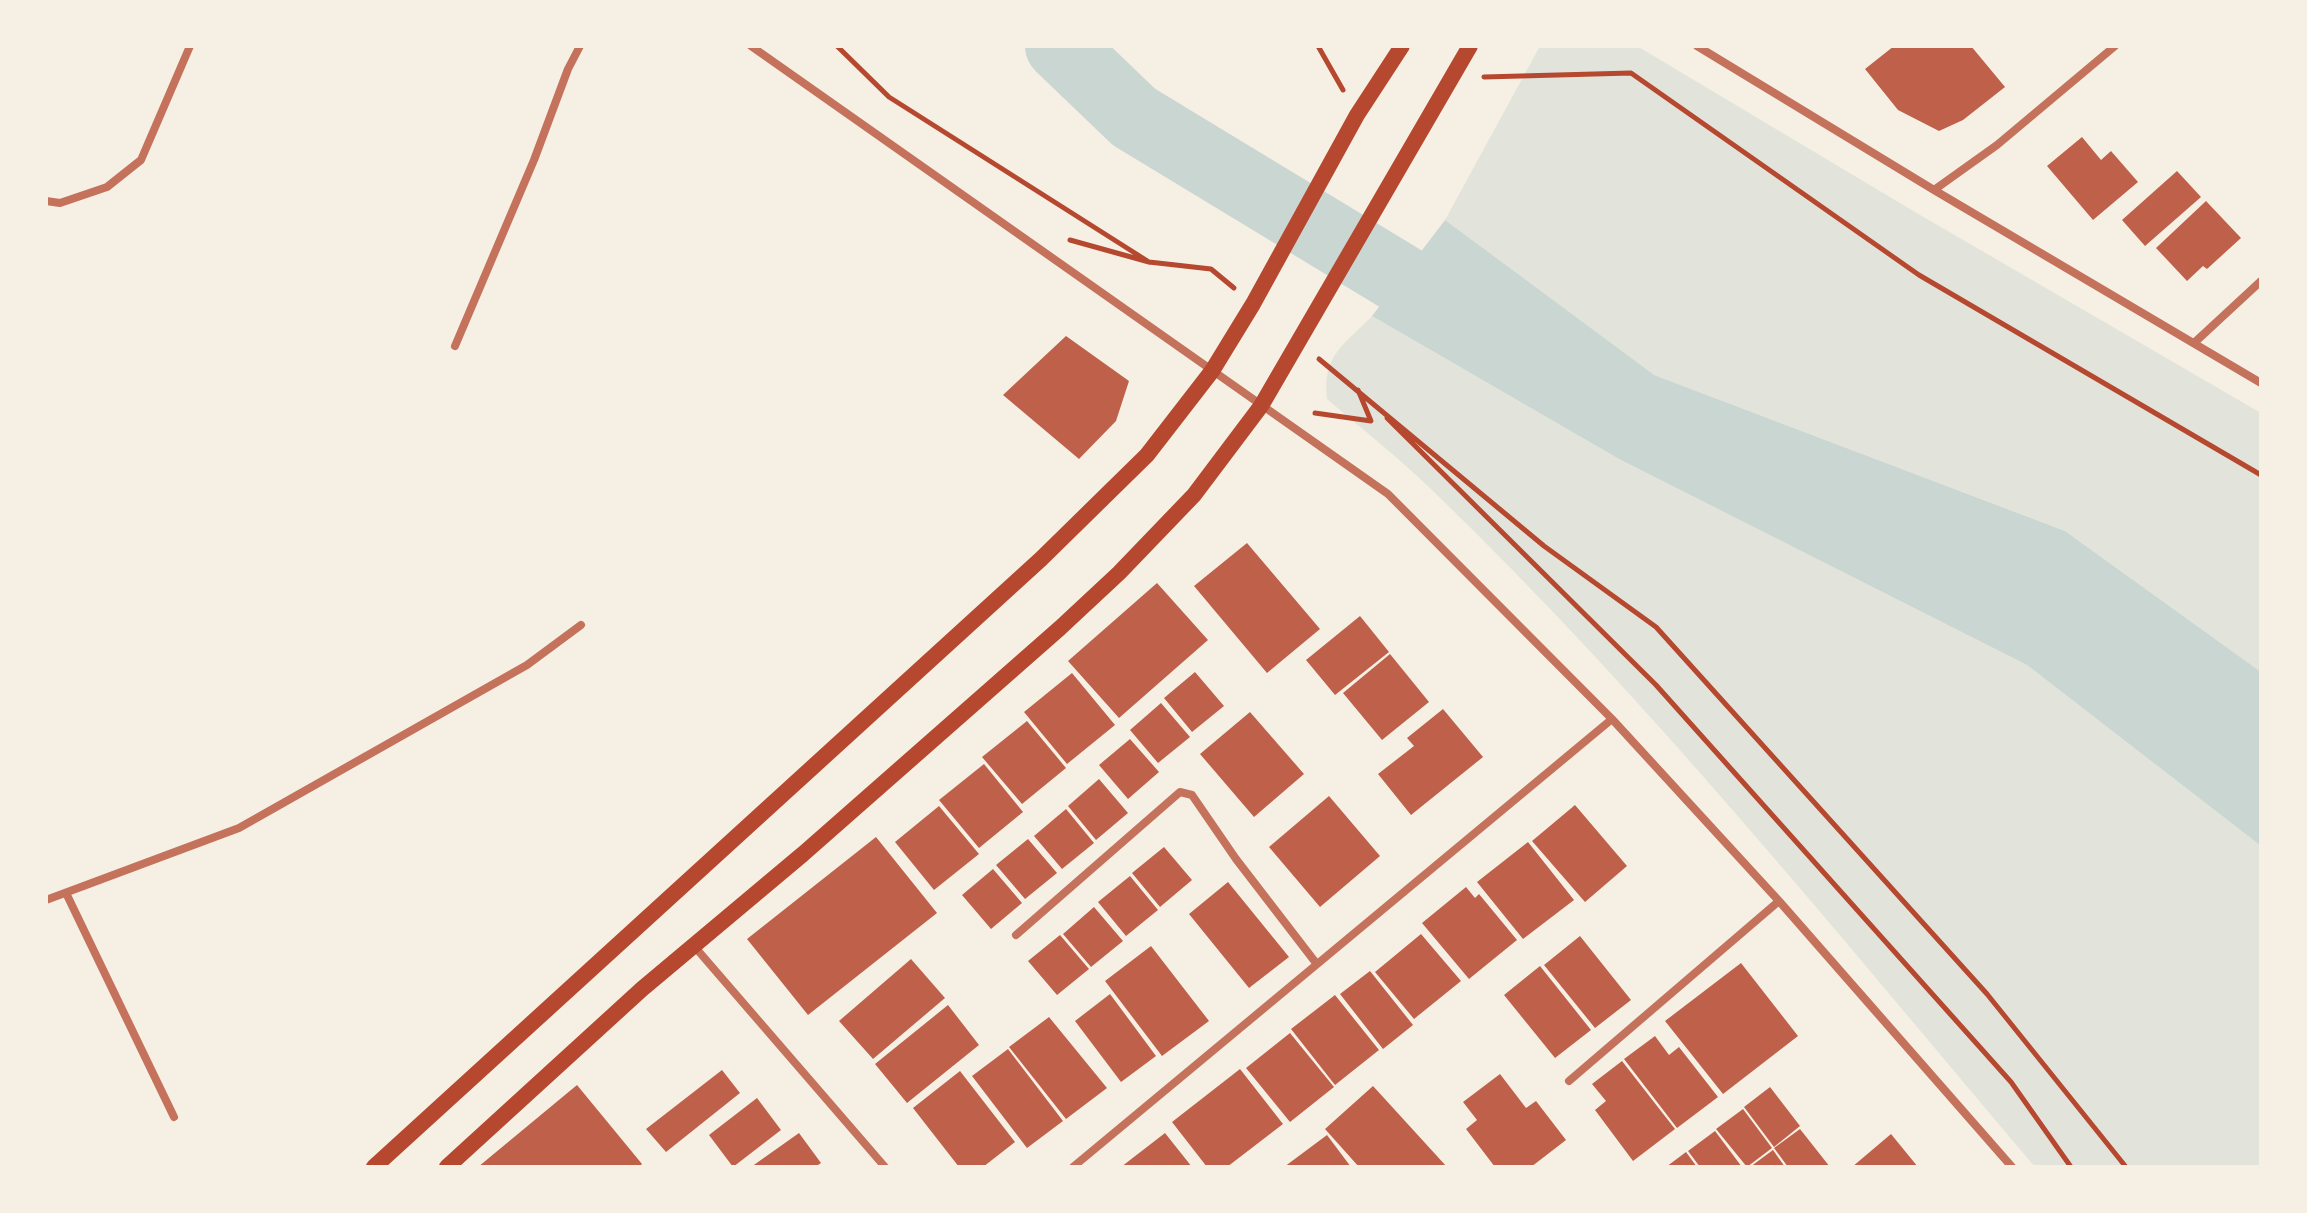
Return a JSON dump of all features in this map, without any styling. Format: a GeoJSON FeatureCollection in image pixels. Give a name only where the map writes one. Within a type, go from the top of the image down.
{"type":"FeatureCollection","features":[{"type":"Feature","properties":{"kind":"main road"},"geometry":{"type":"LineString","coordinates":[[374,1167],[1041,559],[1147,455],[1212,371],[1253,304],[1357,115],[1402,46]]}},
{"type":"Feature","properties":{"kind":"main road"},"geometry":{"type":"LineString","coordinates":[[447,1167],[694,945],[803,854],[1119,573],[1194,495],[1261,406],[1470,46]]}},
{"type":"Feature","properties":{"kind":"street"},"geometry":{"type":"LineString","coordinates":[[46,201],[60,203],[107,187],[141,160],[190,46]]}},
{"type":"Feature","properties":{"kind":"street"},"geometry":{"type":"LineString","coordinates":[[455,346],[580,46]]}},
{"type":"Feature","properties":{"kind":"street"},"geometry":{"type":"LineString","coordinates":[[751,46],[1388,494],[1612,719],[1779,901],[2012,1167]]}},
{"type":"Feature","properties":{"kind":"street"},"geometry":{"type":"LineString","coordinates":[[1697,46],[2261,383]]}},
{"type":"Feature","properties":{"kind":"street"},"geometry":{"type":"LineString","coordinates":[[1934,190],[1997,145],[2115,46]]}},
{"type":"Feature","properties":{"kind":"street"},"geometry":{"type":"LineString","coordinates":[[2194,343],[2261,281]]}},
{"type":"Feature","properties":{"kind":"street"},"geometry":{"type":"LineString","coordinates":[[46,900],[239,828],[527,665],[581,625]]}},
{"type":"Feature","properties":{"kind":"street"},"geometry":{"type":"LineString","coordinates":[[1073,1167],[1612,719]]}},
{"type":"Feature","properties":{"kind":"street"},"geometry":{"type":"LineString","coordinates":[[1016,935],[1180,792],[1192,795],[1236,859],[1316,963]]}},
{"type":"Feature","properties":{"kind":"street"},"geometry":{"type":"LineString","coordinates":[[66,893],[174,1117]]}},
{"type":"Feature","properties":{"kind":"street"},"geometry":{"type":"LineString","coordinates":[[1569,1081],[1779,901]]}},
{"type":"Feature","properties":{"kind":"street"},"geometry":{"type":"LineString","coordinates":[[694,945],[882,1166]]}},
{"type":"Feature","properties":{"kind":"path"},"geometry":{"type":"LineString","coordinates":[[837,46],[889,97],[1149,262],[1211,269],[1253,304]]}},
{"type":"Feature","properties":{"kind":"path"},"geometry":{"type":"LineString","coordinates":[[1318,46],[1357,115]]}},
{"type":"Feature","properties":{"kind":"path"},"geometry":{"type":"LineString","coordinates":[[1450,78],[1631,73],[1919,275],[2261,475]]}},
{"type":"Feature","properties":{"kind":"path"},"geometry":{"type":"LineString","coordinates":[[1297,342],[1544,546],[1656,627],[1987,994],[2126,1167]]}},
{"type":"Feature","properties":{"kind":"path"},"geometry":{"type":"LineString","coordinates":[[1308,412],[1371,421],[1357,389]]}},
{"type":"Feature","properties":{"kind":"path"},"geometry":{"type":"LineString","coordinates":[[1357,389],[1656,685],[2011,1082],[2071,1167]]}},
{"type":"Feature","properties":{"kind":"shaded area"},"geometry":{"type":"Polygon","coordinates":[[[1540,46],[1637,46],[2261,413],[2261,672],[2065,531],[1646,372],[1445,220],[1540,46]]]}},
{"type":"Feature","properties":{"kind":"shaded area"},"geometry":{"type":"Polygon","coordinates":[[[1445,220],[1654,375],[2065,531],[2261,672],[2261,846],[2027,665],[1619,459],[1372,316],[1445,220]]]}},
{"type":"Feature","properties":{"kind":"shaded area"},"geometry":{"type":"Polygon","coordinates":[[[1372,316],[1619,459],[2027,665],[2261,846],[2261,1167],[2035,1167],[1742,821],[1591,652],[1432,490],[1327,399],[1326,384],[1332,361],[1344,343],[1372,316]]]}},
{"type":"Feature","properties":{"kind":"building"},"geometry":{"type":"Polygon","coordinates":[[[1894,46],[1971,46],[2005,87],[1963,120],[1939,131],[1898,110],[1865,69],[1894,46]]]}},
{"type":"Feature","properties":{"kind":"building"},"geometry":{"type":"Polygon","coordinates":[[[2082,137],[2101,160],[2111,151],[2138,182],[2093,220],[2047,166],[2082,137]]]}},
{"type":"Feature","properties":{"kind":"building"},"geometry":{"type":"Polygon","coordinates":[[[2177,171],[2201,197],[2145,246],[2122,220],[2177,171]]]}},
{"type":"Feature","properties":{"kind":"building"},"geometry":{"type":"Polygon","coordinates":[[[2206,201],[2241,238],[2207,269],[2203,266],[2187,281],[2156,248],[2206,201]]]}},
{"type":"Feature","properties":{"kind":"building"},"geometry":{"type":"Polygon","coordinates":[[[1066,336],[1129,381],[1116,421],[1079,459],[1003,395],[1066,336]]]}},
{"type":"Feature","properties":{"kind":"building"},"geometry":{"type":"Polygon","coordinates":[[[1247,543],[1320,629],[1267,673],[1194,586],[1247,543]]]}},
{"type":"Feature","properties":{"kind":"building"},"geometry":{"type":"Polygon","coordinates":[[[1157,583],[1208,640],[1119,718],[1068,661],[1157,583]]]}},
{"type":"Feature","properties":{"kind":"building"},"geometry":{"type":"Polygon","coordinates":[[[1360,616],[1389,652],[1335,695],[1306,660],[1360,616]]]}},
{"type":"Feature","properties":{"kind":"building"},"geometry":{"type":"Polygon","coordinates":[[[1390,654],[1429,702],[1382,740],[1343,693],[1390,654]]]}},
{"type":"Feature","properties":{"kind":"building"},"geometry":{"type":"Polygon","coordinates":[[[1195,672],[1224,706],[1192,732],[1164,698],[1195,672]]]}},
{"type":"Feature","properties":{"kind":"building"},"geometry":{"type":"Polygon","coordinates":[[[1072,673],[1115,725],[1067,764],[1024,712],[1072,673]]]}},
{"type":"Feature","properties":{"kind":"building"},"geometry":{"type":"Polygon","coordinates":[[[1161,703],[1190,737],[1158,763],[1130,730],[1161,703]]]}},
{"type":"Feature","properties":{"kind":"building"},"geometry":{"type":"Polygon","coordinates":[[[1443,709],[1483,757],[1411,815],[1378,774],[1414,746],[1407,738],[1443,709]]]}},
{"type":"Feature","properties":{"kind":"building"},"geometry":{"type":"Polygon","coordinates":[[[1250,712],[1304,774],[1254,817],[1200,754],[1250,712]]]}},
{"type":"Feature","properties":{"kind":"building"},"geometry":{"type":"Polygon","coordinates":[[[1027,721],[1066,768],[1022,804],[982,757],[1027,721]]]}},
{"type":"Feature","properties":{"kind":"building"},"geometry":{"type":"Polygon","coordinates":[[[1130,739],[1159,772],[1128,799],[1099,765],[1130,739]]]}},
{"type":"Feature","properties":{"kind":"building"},"geometry":{"type":"Polygon","coordinates":[[[984,764],[1023,812],[979,848],[939,800],[984,764]]]}},
{"type":"Feature","properties":{"kind":"building"},"geometry":{"type":"Polygon","coordinates":[[[1099,779],[1128,813],[1096,840],[1068,806],[1099,779]]]}},
{"type":"Feature","properties":{"kind":"building"},"geometry":{"type":"Polygon","coordinates":[[[1329,796],[1380,856],[1320,907],[1269,847],[1329,796]]]}},
{"type":"Feature","properties":{"kind":"building"},"geometry":{"type":"Polygon","coordinates":[[[1575,805],[1627,866],[1585,902],[1532,841],[1575,805]]]}},
{"type":"Feature","properties":{"kind":"building"},"geometry":{"type":"Polygon","coordinates":[[[939,806],[979,854],[934,890],[895,842],[939,806]]]}},
{"type":"Feature","properties":{"kind":"building"},"geometry":{"type":"Polygon","coordinates":[[[1066,809],[1094,843],[1062,869],[1034,836],[1066,809]]]}},
{"type":"Feature","properties":{"kind":"building"},"geometry":{"type":"Polygon","coordinates":[[[876,837],[937,913],[808,1015],[747,939],[876,837]]]}},
{"type":"Feature","properties":{"kind":"building"},"geometry":{"type":"Polygon","coordinates":[[[1028,839],[1057,873],[1025,899],[996,865],[1028,839]]]}},
{"type":"Feature","properties":{"kind":"building"},"geometry":{"type":"Polygon","coordinates":[[[1528,842],[1574,900],[1523,939],[1477,882],[1528,842]]]}},
{"type":"Feature","properties":{"kind":"building"},"geometry":{"type":"Polygon","coordinates":[[[1164,847],[1192,880],[1160,907],[1132,873],[1164,847]]]}},
{"type":"Feature","properties":{"kind":"building"},"geometry":{"type":"Polygon","coordinates":[[[993,869],[1022,903],[991,929],[962,895],[993,869]]]}},
{"type":"Feature","properties":{"kind":"building"},"geometry":{"type":"Polygon","coordinates":[[[1130,876],[1158,910],[1126,936],[1098,902],[1130,876]]]}},
{"type":"Feature","properties":{"kind":"building"},"geometry":{"type":"Polygon","coordinates":[[[1228,882],[1289,957],[1249,988],[1189,914],[1228,882]]]}},
{"type":"Feature","properties":{"kind":"building"},"geometry":{"type":"Polygon","coordinates":[[[1466,887],[1475,898],[1479,894],[1517,940],[1469,979],[1422,923],[1466,887]]]}},
{"type":"Feature","properties":{"kind":"building"},"geometry":{"type":"Polygon","coordinates":[[[1094,907],[1123,941],[1091,967],[1063,934],[1094,907]]]}},
{"type":"Feature","properties":{"kind":"building"},"geometry":{"type":"Polygon","coordinates":[[[1421,934],[1461,981],[1414,1019],[1375,972],[1421,934]]]}},
{"type":"Feature","properties":{"kind":"building"},"geometry":{"type":"Polygon","coordinates":[[[1060,935],[1089,969],[1057,995],[1028,961],[1060,935]]]}},
{"type":"Feature","properties":{"kind":"building"},"geometry":{"type":"Polygon","coordinates":[[[1580,936],[1631,1000],[1595,1028],[1544,965],[1580,936]]]}},
{"type":"Feature","properties":{"kind":"building"},"geometry":{"type":"Polygon","coordinates":[[[1151,946],[1209,1021],[1162,1056],[1105,981],[1151,946]]]}},
{"type":"Feature","properties":{"kind":"building"},"geometry":{"type":"Polygon","coordinates":[[[911,959],[945,998],[873,1059],[839,1021],[911,959]]]}},
{"type":"Feature","properties":{"kind":"building"},"geometry":{"type":"Polygon","coordinates":[[[1741,963],[1798,1036],[1723,1094],[1665,1021],[1741,963]]]}},
{"type":"Feature","properties":{"kind":"building"},"geometry":{"type":"Polygon","coordinates":[[[1540,966],[1591,1030],[1555,1058],[1504,995],[1540,966]]]}},
{"type":"Feature","properties":{"kind":"building"},"geometry":{"type":"Polygon","coordinates":[[[1370,971],[1413,1025],[1383,1049],[1340,994],[1370,971]]]}},
{"type":"Feature","properties":{"kind":"building"},"geometry":{"type":"Polygon","coordinates":[[[1110,994],[1156,1056],[1121,1082],[1075,1021],[1110,994]]]}},
{"type":"Feature","properties":{"kind":"building"},"geometry":{"type":"Polygon","coordinates":[[[1335,995],[1379,1050],[1335,1085],[1291,1029],[1335,995]]]}},
{"type":"Feature","properties":{"kind":"building"},"geometry":{"type":"Polygon","coordinates":[[[948,1005],[979,1045],[907,1103],[875,1064],[948,1005]]]}},
{"type":"Feature","properties":{"kind":"building"},"geometry":{"type":"Polygon","coordinates":[[[1049,1017],[1107,1088],[1066,1119],[1009,1047],[1049,1017]]]}},
{"type":"Feature","properties":{"kind":"building"},"geometry":{"type":"Polygon","coordinates":[[[1290,1033],[1334,1087],[1290,1122],[1246,1068],[1290,1033]]]}},
{"type":"Feature","properties":{"kind":"building"},"geometry":{"type":"Polygon","coordinates":[[[1655,1036],[1669,1055],[1679,1047],[1718,1097],[1677,1128],[1624,1059],[1655,1036]]]}},
{"type":"Feature","properties":{"kind":"building"},"geometry":{"type":"Polygon","coordinates":[[[1008,1049],[1063,1121],[1027,1148],[972,1076],[1008,1049]]]}},
{"type":"Feature","properties":{"kind":"building"},"geometry":{"type":"Polygon","coordinates":[[[1622,1061],[1675,1129],[1633,1161],[1595,1110],[1606,1101],[1592,1084],[1622,1061]]]}},
{"type":"Feature","properties":{"kind":"building"},"geometry":{"type":"Polygon","coordinates":[[[1240,1069],[1283,1124],[1227,1167],[1207,1167],[1172,1122],[1240,1069]]]}},
{"type":"Feature","properties":{"kind":"building"},"geometry":{"type":"Polygon","coordinates":[[[722,1070],[740,1093],[666,1152],[646,1129],[722,1070]]]}},
{"type":"Feature","properties":{"kind":"building"},"geometry":{"type":"Polygon","coordinates":[[[960,1071],[1015,1142],[983,1167],[959,1167],[913,1108],[960,1071]]]}},
{"type":"Feature","properties":{"kind":"building"},"geometry":{"type":"Polygon","coordinates":[[[1500,1074],[1526,1108],[1536,1101],[1566,1140],[1531,1167],[1495,1167],[1466,1129],[1477,1120],[1463,1102],[1500,1074]]]}},
{"type":"Feature","properties":{"kind":"building"},"geometry":{"type":"Polygon","coordinates":[[[577,1085],[642,1164],[639,1167],[478,1167],[577,1085]]]}},
{"type":"Feature","properties":{"kind":"building"},"geometry":{"type":"Polygon","coordinates":[[[1373,1086],[1447,1167],[1359,1167],[1325,1129],[1373,1086]]]}},
{"type":"Feature","properties":{"kind":"building"},"geometry":{"type":"Polygon","coordinates":[[[1770,1087],[1800,1126],[1774,1147],[1744,1107],[1770,1087]]]}},
{"type":"Feature","properties":{"kind":"building"},"geometry":{"type":"Polygon","coordinates":[[[757,1098],[781,1130],[733,1167],[709,1135],[757,1098]]]}},
{"type":"Feature","properties":{"kind":"building"},"geometry":{"type":"Polygon","coordinates":[[[1743,1109],[1772,1148],[1747,1167],[1716,1129],[1743,1109]]]}},
{"type":"Feature","properties":{"kind":"building"},"geometry":{"type":"Polygon","coordinates":[[[1800,1129],[1830,1167],[1788,1167],[1774,1148],[1800,1129]]]}},
{"type":"Feature","properties":{"kind":"building"},"geometry":{"type":"Polygon","coordinates":[[[1715,1131],[1742,1167],[1700,1167],[1688,1151],[1715,1131]]]}},
{"type":"Feature","properties":{"kind":"building"},"geometry":{"type":"Polygon","coordinates":[[[799,1133],[821,1163],[815,1167],[751,1167],[799,1133]]]}},
{"type":"Feature","properties":{"kind":"building"},"geometry":{"type":"Polygon","coordinates":[[[1165,1133],[1192,1167],[1121,1167],[1165,1133]]]}},
{"type":"Feature","properties":{"kind":"building"},"geometry":{"type":"Polygon","coordinates":[[[1891,1134],[1918,1167],[1852,1167],[1891,1134]]]}},
{"type":"Feature","properties":{"kind":"building"},"geometry":{"type":"Polygon","coordinates":[[[1327,1135],[1351,1167],[1284,1167],[1327,1135]]]}},
{"type":"Feature","properties":{"kind":"building"},"geometry":{"type":"Polygon","coordinates":[[[1773,1150],[1785,1167],[1750,1167],[1773,1150]]]}},
{"type":"Feature","properties":{"kind":"building"},"geometry":{"type":"Polygon","coordinates":[[[1686,1152],[1697,1167],[1666,1167],[1686,1152]]]}},
{"type":"Feature","properties":{"kind":"waterway"},"geometry":{"type":"LineString","coordinates":[[1060,46],[1134,117],[1482,328]]}}]}
